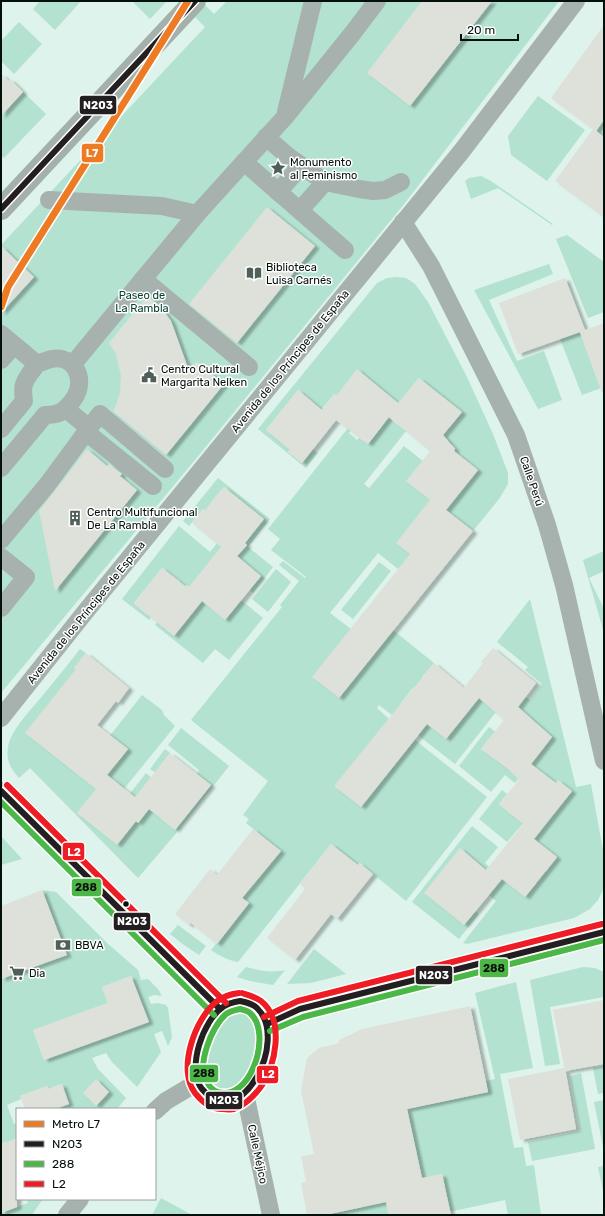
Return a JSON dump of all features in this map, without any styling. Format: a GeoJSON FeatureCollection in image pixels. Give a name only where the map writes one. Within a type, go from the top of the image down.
{"type":"FeatureCollection","features":[{"type":"Feature","properties":{"kind":"street"},"geometry":{"type":"LineString","coordinates":[[1,209],[196,1]]}},
{"type":"Feature","properties":{"kind":"street"},"geometry":{"type":"LineString","coordinates":[[285,117],[313,1]]}},
{"type":"Feature","properties":{"kind":"street"},"geometry":{"type":"LineString","coordinates":[[73,364],[197,214],[285,117],[377,1]]}},
{"type":"Feature","properties":{"kind":"street","name":"Avenida de los Príncipes de España"},"geometry":{"type":"LineString","coordinates":[[1,718],[86,611],[461,152],[576,1]]}},
{"type":"Feature","properties":{"kind":"street"},"geometry":{"type":"LineString","coordinates":[[266,137],[301,166],[324,182],[372,191],[385,190],[401,182]]}},
{"type":"Feature","properties":{"kind":"street"},"geometry":{"type":"LineString","coordinates":[[244,162],[345,250]]}},
{"type":"Feature","properties":{"kind":"street"},"geometry":{"type":"LineString","coordinates":[[278,192],[301,166]]}},
{"type":"Feature","properties":{"kind":"street"},"geometry":{"type":"LineString","coordinates":[[300,210],[324,182]]}},
{"type":"Feature","properties":{"kind":"street"},"geometry":{"type":"LineString","coordinates":[[49,200],[162,206],[197,214]]}},
{"type":"Feature","properties":{"kind":"street","name":"Calle Perú"},"geometry":{"type":"LineString","coordinates":[[403,222],[431,266],[516,435],[539,500],[564,585],[604,761]]}},
{"type":"Feature","properties":{"kind":"street"},"geometry":{"type":"LineString","coordinates":[[143,279],[249,367]]}},
{"type":"Feature","properties":{"kind":"street"},"geometry":{"type":"LineString","coordinates":[[1,360],[7,340],[37,364]]}},
{"type":"Feature","properties":{"kind":"street"},"geometry":{"type":"LineString","coordinates":[[1,429],[24,400],[22,389],[25,379],[37,364],[49,360],[65,360],[73,364],[78,370],[80,379],[79,387],[75,397],[66,409],[56,415],[45,415],[1,468]]}},
{"type":"Feature","properties":{"kind":"street"},"geometry":{"type":"LineString","coordinates":[[66,409],[153,486]]}},
{"type":"Feature","properties":{"kind":"street"},"geometry":{"type":"LineString","coordinates":[[1,540],[47,485],[100,414],[166,469]]}},
{"type":"Feature","properties":{"kind":"street"},"geometry":{"type":"LineString","coordinates":[[1,557],[26,577],[1,608]]}},
{"type":"Feature","properties":{"kind":"street"},"geometry":{"type":"LineString","coordinates":[[1,791],[220,1009]]}},
{"type":"Feature","properties":{"kind":"street"},"geometry":{"type":"LineString","coordinates":[[267,1024],[300,1009],[604,932]]}},
{"type":"Feature","properties":{"kind":"street"},"geometry":{"type":"LineString","coordinates":[[240,1001],[256,1006],[267,1024],[268,1043],[265,1059],[258,1076],[245,1094],[228,1102],[220,1102],[211,1099],[198,1082],[196,1075],[196,1059],[201,1040],[211,1021],[225,1005],[240,1001]]}},
{"type":"Feature","properties":{"kind":"street"},"geometry":{"type":"LineString","coordinates":[[156,1110],[166,1101],[198,1082]]}},
{"type":"Feature","properties":{"kind":"street","name":"Calle Méjico"},"geometry":{"type":"LineString","coordinates":[[245,1094],[271,1215]]}},
{"type":"Feature","properties":{"kind":"street"},"geometry":{"type":"LineString","coordinates":[[67,1215],[79,1200]]}},
{"type":"Feature","properties":{"kind":"green space"},"geometry":{"type":"Polygon","coordinates":[[[40,1],[81,1],[55,30],[33,9],[40,1]]]}},
{"type":"Feature","properties":{"kind":"green space"},"geometry":{"type":"Polygon","coordinates":[[[132,1],[167,1],[150,19],[132,1]]]}},
{"type":"Feature","properties":{"kind":"green space","name":"Paseo de La Rambla"},"geometry":{"type":"Polygon","coordinates":[[[227,1],[559,1],[405,203],[195,460],[1,693],[1,245],[205,27],[195,17],[205,5],[214,14],[227,1]]]}},
{"type":"Feature","properties":{"kind":"green space"},"geometry":{"type":"Polygon","coordinates":[[[19,22],[42,44],[14,74],[1,61],[1,41],[19,22]]]}},
{"type":"Feature","properties":{"kind":"green space"},"geometry":{"type":"Polygon","coordinates":[[[23,92],[46,114],[4,158],[1,155],[1,108],[7,109],[23,92]]]}},
{"type":"Feature","properties":{"kind":"green space"},"geometry":{"type":"Polygon","coordinates":[[[538,96],[585,130],[547,181],[511,155],[508,136],[538,96]]]}},
{"type":"Feature","properties":{"kind":"green space"},"geometry":{"type":"Polygon","coordinates":[[[604,120],[604,137],[596,131],[604,120]]]}},
{"type":"Feature","properties":{"kind":"green space"},"geometry":{"type":"Polygon","coordinates":[[[481,176],[491,181],[553,224],[552,225],[498,188],[471,199],[465,181],[469,178],[481,176]]]}},
{"type":"Feature","properties":{"kind":"green space"},"geometry":{"type":"Polygon","coordinates":[[[567,235],[604,262],[604,312],[588,318],[556,239],[567,235]]]}},
{"type":"Feature","properties":{"kind":"green space"},"geometry":{"type":"Polygon","coordinates":[[[549,264],[553,274],[489,300],[517,361],[544,351],[562,400],[538,409],[474,290],[549,264]]]}},
{"type":"Feature","properties":{"kind":"green space"},"geometry":{"type":"Polygon","coordinates":[[[387,278],[406,278],[415,284],[428,302],[466,375],[493,434],[508,473],[508,484],[499,499],[473,531],[444,512],[478,470],[464,459],[460,464],[451,454],[456,448],[439,435],[451,426],[461,412],[419,378],[408,391],[401,405],[357,370],[337,396],[334,394],[318,414],[308,407],[312,401],[298,390],[266,430],[280,441],[293,446],[288,452],[302,463],[313,449],[318,453],[306,468],[258,429],[377,283],[387,278]]]}},
{"type":"Feature","properties":{"kind":"green space"},"geometry":{"type":"Polygon","coordinates":[[[580,332],[599,384],[604,387],[582,395],[560,339],[580,332]]]}},
{"type":"Feature","properties":{"kind":"green space"},"geometry":{"type":"Polygon","coordinates":[[[386,416],[406,431],[364,484],[369,488],[404,446],[429,466],[406,481],[420,492],[436,493],[411,554],[418,585],[378,553],[330,613],[351,629],[393,630],[434,663],[422,677],[425,679],[412,689],[401,703],[420,718],[482,695],[496,712],[455,764],[379,705],[377,708],[389,719],[335,786],[361,807],[415,740],[487,797],[406,901],[360,863],[357,866],[331,844],[238,962],[234,961],[224,958],[211,950],[249,903],[242,898],[280,851],[246,823],[249,819],[243,815],[268,781],[191,720],[282,607],[280,605],[299,581],[279,565],[283,561],[305,578],[306,577],[271,550],[280,539],[268,529],[348,428],[351,430],[349,433],[357,440],[359,438],[368,444],[379,430],[386,416]]]}},
{"type":"Feature","properties":{"kind":"green space"},"geometry":{"type":"Polygon","coordinates":[[[218,478],[270,519],[248,547],[273,567],[253,593],[250,590],[261,576],[231,564],[247,545],[241,540],[238,498],[224,487],[212,501],[208,513],[203,509],[189,526],[183,521],[218,478]]]}},
{"type":"Feature","properties":{"kind":"green space"},"geometry":{"type":"Polygon","coordinates":[[[179,526],[210,552],[222,537],[227,541],[189,587],[186,585],[182,589],[177,585],[180,581],[162,568],[134,603],[146,614],[151,608],[155,612],[149,620],[122,599],[179,526]]]}},
{"type":"Feature","properties":{"kind":"green space"},"geometry":{"type":"Polygon","coordinates":[[[604,551],[604,571],[589,578],[604,609],[604,633],[583,560],[604,551]]]}},
{"type":"Feature","properties":{"kind":"green space"},"geometry":{"type":"Polygon","coordinates":[[[379,562],[391,571],[353,619],[341,610],[379,562]]]}},
{"type":"Feature","properties":{"kind":"green space"},"geometry":{"type":"Polygon","coordinates":[[[276,569],[291,582],[268,612],[252,599],[276,569]]]}},
{"type":"Feature","properties":{"kind":"green space"},"geometry":{"type":"Polygon","coordinates":[[[208,593],[212,609],[225,620],[241,600],[263,618],[229,660],[215,649],[203,663],[155,625],[162,617],[208,593]]]}},
{"type":"Feature","properties":{"kind":"green space"},"geometry":{"type":"Polygon","coordinates":[[[530,599],[576,787],[591,784],[604,856],[604,888],[598,900],[590,909],[574,918],[467,944],[463,943],[496,901],[489,895],[505,874],[512,886],[525,897],[536,884],[533,880],[542,868],[546,872],[557,858],[544,847],[539,852],[531,842],[555,801],[561,805],[572,792],[558,781],[553,787],[545,775],[531,764],[552,737],[539,726],[527,721],[530,717],[510,701],[520,692],[530,700],[542,684],[525,670],[528,667],[497,642],[530,599]]]}},
{"type":"Feature","properties":{"kind":"green space"},"geometry":{"type":"Polygon","coordinates":[[[80,649],[86,653],[74,668],[80,672],[80,776],[100,792],[94,803],[88,799],[77,813],[132,818],[138,823],[151,806],[162,816],[161,819],[175,830],[211,785],[197,774],[199,770],[168,745],[181,728],[229,766],[178,831],[138,878],[30,768],[19,778],[11,768],[8,761],[8,748],[17,727],[80,649]]]}},
{"type":"Feature","properties":{"kind":"green space"},"geometry":{"type":"Polygon","coordinates":[[[142,695],[162,710],[164,715],[175,726],[119,795],[119,784],[105,773],[117,763],[128,749],[114,738],[109,744],[105,742],[142,695]]]}},
{"type":"Feature","properties":{"kind":"green space"},"geometry":{"type":"Polygon","coordinates":[[[489,727],[501,736],[492,735],[481,749],[494,759],[496,757],[519,778],[515,783],[505,775],[491,792],[459,766],[489,727]]]}},
{"type":"Feature","properties":{"kind":"green space"},"geometry":{"type":"Polygon","coordinates":[[[165,749],[170,753],[159,767],[162,777],[150,769],[165,749]]]}},
{"type":"Feature","properties":{"kind":"green space"},"geometry":{"type":"Polygon","coordinates":[[[146,773],[157,783],[130,804],[125,800],[146,773]]]}},
{"type":"Feature","properties":{"kind":"green space"},"geometry":{"type":"Polygon","coordinates":[[[502,790],[507,794],[499,804],[513,816],[527,819],[507,842],[479,819],[502,790]]]}},
{"type":"Feature","properties":{"kind":"green space"},"geometry":{"type":"Polygon","coordinates":[[[472,826],[498,847],[485,863],[489,867],[484,872],[474,860],[460,848],[451,914],[464,925],[476,911],[479,914],[459,939],[412,902],[472,826]]]}},
{"type":"Feature","properties":{"kind":"green space"},"geometry":{"type":"Polygon","coordinates":[[[1,836],[22,859],[1,865],[1,836]]]}},
{"type":"Feature","properties":{"kind":"green space"},"geometry":{"type":"Polygon","coordinates":[[[42,890],[56,892],[107,943],[138,970],[141,980],[148,979],[158,989],[162,996],[154,995],[148,997],[151,1004],[158,1003],[166,1005],[168,1008],[172,1037],[168,1046],[162,1031],[154,1034],[161,1052],[137,1087],[112,1062],[106,1053],[92,1058],[98,1069],[126,1098],[118,1108],[60,1108],[69,1104],[61,1084],[48,1089],[47,1086],[20,1096],[21,1099],[7,1105],[14,1124],[16,1123],[16,1141],[6,1145],[5,1142],[1,1144],[1,979],[66,954],[42,890]],[[131,976],[102,987],[108,1003],[33,1030],[44,1060],[148,1022],[131,976]]]}},
{"type":"Feature","properties":{"kind":"green space"},"geometry":{"type":"Polygon","coordinates":[[[178,925],[206,946],[199,955],[170,934],[178,925]]]}},
{"type":"Feature","properties":{"kind":"green space"},"geometry":{"type":"Polygon","coordinates":[[[314,949],[346,974],[311,983],[287,984],[314,949]]]}},
{"type":"Feature","properties":{"kind":"green space"},"geometry":{"type":"Polygon","coordinates":[[[246,967],[266,971],[285,970],[273,985],[237,977],[246,967]]]}},
{"type":"Feature","properties":{"kind":"green space"},"geometry":{"type":"Polygon","coordinates":[[[583,967],[595,968],[604,972],[604,997],[550,1007],[560,1064],[545,1066],[530,980],[583,967]]]}},
{"type":"Feature","properties":{"kind":"green space"},"geometry":{"type":"Polygon","coordinates":[[[516,982],[533,1068],[500,1074],[514,1148],[523,1147],[526,1166],[534,1165],[541,1215],[508,1215],[505,1200],[444,1213],[439,1187],[445,1186],[442,1174],[383,1187],[389,1215],[325,1215],[363,1207],[356,1168],[417,1155],[407,1109],[488,1092],[486,1081],[495,1079],[475,993],[516,982]]]}},
{"type":"Feature","properties":{"kind":"green space"},"geometry":{"type":"Polygon","coordinates":[[[234,1010],[246,1011],[254,1019],[257,1032],[257,1049],[249,1074],[244,1081],[230,1093],[216,1093],[207,1084],[205,1074],[205,1058],[211,1036],[225,1015],[234,1010]]]}},
{"type":"Feature","properties":{"kind":"green space"},"geometry":{"type":"Polygon","coordinates":[[[604,1066],[604,1093],[598,1094],[593,1068],[604,1066]]]}},
{"type":"Feature","properties":{"kind":"green space"},"geometry":{"type":"Polygon","coordinates":[[[581,1073],[595,1149],[532,1161],[528,1142],[580,1131],[570,1076],[581,1073]]]}},
{"type":"Feature","properties":{"kind":"green space"},"geometry":{"type":"Polygon","coordinates":[[[604,1100],[604,1147],[603,1147],[594,1102],[604,1100]]]}},
{"type":"Feature","properties":{"kind":"green space"},"geometry":{"type":"Polygon","coordinates":[[[604,1166],[604,1195],[598,1167],[604,1166]]]}},
{"type":"Feature","properties":{"kind":"green space"},"geometry":{"type":"Polygon","coordinates":[[[161,1198],[192,1215],[152,1215],[161,1198]]]}},
{"type":"Feature","properties":{"kind":"green space"},"geometry":{"type":"Polygon","coordinates":[[[42,1200],[32,1215],[1,1215],[1,1213],[28,1203],[27,1201],[42,1200]]]}},
{"type":"Feature","properties":{"kind":"building"},"geometry":{"type":"Polygon","coordinates":[[[422,1],[492,1],[410,106],[367,73],[422,1]]]}},
{"type":"Feature","properties":{"kind":"building"},"geometry":{"type":"Polygon","coordinates":[[[604,25],[604,120],[596,131],[604,137],[604,217],[555,181],[593,129],[551,98],[604,25]]]}},
{"type":"Feature","properties":{"kind":"building"},"geometry":{"type":"Polygon","coordinates":[[[1,74],[9,81],[10,79],[23,92],[1,116],[1,74]]]}},
{"type":"Feature","properties":{"kind":"building","name":"Biblioteca Luisa Carnés"},"geometry":{"type":"Polygon","coordinates":[[[267,207],[315,246],[237,343],[189,304],[267,207]]]}},
{"type":"Feature","properties":{"kind":"building"},"geometry":{"type":"Polygon","coordinates":[[[1,246],[34,277],[1,313],[1,246]]]}},
{"type":"Feature","properties":{"kind":"building"},"geometry":{"type":"Polygon","coordinates":[[[565,278],[585,330],[604,323],[604,393],[602,393],[580,332],[518,354],[499,303],[565,278]]]}},
{"type":"Feature","properties":{"kind":"building","name":"Centro Cultural Margarita Nelken"},"geometry":{"type":"Polygon","coordinates":[[[147,296],[161,307],[171,321],[188,368],[197,362],[224,384],[166,455],[113,411],[120,392],[121,376],[116,354],[109,343],[147,296]]]}},
{"type":"Feature","properties":{"kind":"building"},"geometry":{"type":"Polygon","coordinates":[[[357,369],[398,403],[419,378],[462,412],[443,435],[455,449],[454,451],[478,470],[446,510],[473,531],[339,698],[312,677],[410,554],[396,543],[430,500],[406,481],[430,451],[389,417],[368,444],[336,420],[302,463],[288,452],[290,450],[266,430],[298,390],[322,410],[334,394],[337,395],[357,369]]]}},
{"type":"Feature","properties":{"kind":"building","name":"Centro Multifuncional De La Rambla"},"geometry":{"type":"Polygon","coordinates":[[[87,449],[107,466],[109,464],[122,474],[120,476],[137,490],[55,591],[39,511],[87,449]]]}},
{"type":"Feature","properties":{"kind":"building"},"geometry":{"type":"Polygon","coordinates":[[[224,487],[264,519],[245,543],[247,545],[237,556],[261,576],[225,620],[202,601],[174,636],[134,604],[162,568],[185,586],[186,585],[189,587],[221,547],[192,523],[224,487]]]}},
{"type":"Feature","properties":{"kind":"building"},"geometry":{"type":"Polygon","coordinates":[[[493,648],[536,683],[518,707],[552,737],[531,764],[556,783],[558,780],[572,791],[534,839],[557,857],[525,897],[502,879],[464,925],[424,893],[460,848],[486,870],[523,824],[499,804],[519,780],[508,769],[481,749],[504,720],[479,698],[446,739],[427,724],[361,807],[334,786],[434,663],[464,688],[483,663],[481,662],[493,648]]]}},
{"type":"Feature","properties":{"kind":"building"},"geometry":{"type":"Polygon","coordinates":[[[86,653],[129,688],[118,703],[116,701],[97,725],[128,749],[107,775],[135,797],[170,753],[211,785],[175,830],[149,809],[138,823],[136,821],[117,845],[77,813],[96,789],[25,733],[76,669],[74,668],[86,653]]]}},
{"type":"Feature","properties":{"kind":"building"},"geometry":{"type":"Polygon","coordinates":[[[253,829],[281,851],[242,898],[249,903],[217,944],[191,923],[189,925],[175,914],[210,869],[217,875],[253,829]]]}},
{"type":"Feature","properties":{"kind":"building"},"geometry":{"type":"Polygon","coordinates":[[[331,844],[358,865],[359,863],[373,874],[337,919],[331,914],[295,960],[267,938],[305,889],[300,884],[331,844]]]}},
{"type":"Feature","properties":{"kind":"building"},"geometry":{"type":"Polygon","coordinates":[[[42,890],[67,955],[1,979],[1,906],[42,890]]]}},
{"type":"Feature","properties":{"kind":"building"},"geometry":{"type":"Polygon","coordinates":[[[131,976],[149,1022],[44,1060],[33,1030],[108,1003],[102,987],[131,976]]]}},
{"type":"Feature","properties":{"kind":"building"},"geometry":{"type":"Polygon","coordinates":[[[604,1000],[604,1064],[565,1071],[553,1010],[604,1000]]]}},
{"type":"Feature","properties":{"kind":"building"},"geometry":{"type":"Polygon","coordinates":[[[470,1006],[488,1092],[407,1109],[422,1178],[442,1174],[451,1215],[389,1215],[386,1202],[325,1215],[307,1215],[301,1183],[306,1182],[301,1156],[314,1154],[301,1091],[307,1058],[319,1048],[339,1043],[339,1040],[362,1029],[470,1006]]]}},
{"type":"Feature","properties":{"kind":"building"},"geometry":{"type":"Polygon","coordinates":[[[565,1068],[576,1129],[520,1140],[508,1079],[565,1068]]]}},
{"type":"Feature","properties":{"kind":"building"},"geometry":{"type":"Polygon","coordinates":[[[96,1079],[109,1092],[96,1106],[83,1093],[96,1079]]]}},
{"type":"Feature","properties":{"kind":"building"},"geometry":{"type":"Polygon","coordinates":[[[62,1084],[69,1104],[58,1108],[25,1108],[20,1096],[47,1086],[48,1089],[62,1084]]]}},
{"type":"Feature","properties":{"kind":"building"},"geometry":{"type":"Polygon","coordinates":[[[16,1138],[17,1207],[1,1213],[1,1144],[16,1138]]]}},
{"type":"Feature","properties":{"kind":"metro line","name":"L7"},"geometry":{"type":"LineString","coordinates":[[1,307],[8,287],[188,1]]}},
{"type":"Feature","properties":{"kind":"transit line","name":"N203"},"geometry":{"type":"LineString","coordinates":[[1,209],[195,1]]}},
{"type":"Feature","properties":{"kind":"transit line","name":"L2"},"geometry":{"type":"LineString","coordinates":[[7,785],[226,1003]]}},
{"type":"Feature","properties":{"kind":"transit line","name":"N203"},"geometry":{"type":"LineString","coordinates":[[1,791],[220,1009]]}},
{"type":"Feature","properties":{"kind":"transit line","name":"288"},"geometry":{"type":"LineString","coordinates":[[1,802],[214,1015]]}},
{"type":"Feature","properties":{"kind":"transit line","name":"L2"},"geometry":{"type":"LineString","coordinates":[[264,1017],[298,1001],[602,924]]}},
{"type":"Feature","properties":{"kind":"transit line","name":"N203"},"geometry":{"type":"LineString","coordinates":[[267,1024],[300,1009],[604,932]]}},
{"type":"Feature","properties":{"kind":"transit line","name":"288"},"geometry":{"type":"LineString","coordinates":[[270,1031],[303,1017],[604,940]]}},
{"type":"Feature","properties":{"kind":"transit line","name":"L2"},"geometry":{"type":"LineString","coordinates":[[239,993],[221,998],[208,1010],[195,1032],[188,1058],[190,1083],[195,1093],[207,1104],[218,1109],[234,1109],[252,1098],[266,1079],[274,1056],[276,1044],[275,1031],[269,1009],[261,1001],[242,993]]}},
{"type":"Feature","properties":{"kind":"transit line","name":"N203"},"geometry":{"type":"LineString","coordinates":[[240,1001],[249,1003],[257,1008],[266,1023],[268,1041],[264,1060],[256,1078],[245,1092],[231,1101],[217,1100],[202,1089],[197,1080],[196,1058],[199,1045],[203,1033],[216,1013],[223,1007],[233,1002],[240,1001]]}},
{"type":"Feature","properties":{"kind":"transit line","name":"288"},"geometry":{"type":"LineString","coordinates":[[240,1009],[250,1013],[257,1023],[259,1048],[256,1061],[251,1073],[243,1084],[234,1091],[224,1093],[218,1092],[214,1090],[207,1082],[203,1066],[204,1056],[211,1036],[221,1020],[226,1014],[240,1009]]}},
{"type":"Feature","properties":{"kind":"place","name":"Monumento al Feminismo"},"geometry":{"type":"Point","coordinates":[278,168]}},
{"type":"Feature","properties":{"kind":"place","name":"Biblioteca Luisa Carnés"},"geometry":{"type":"Point","coordinates":[254,273]}},
{"type":"Feature","properties":{"kind":"place","name":"Centro Cultural Margarita Nelken"},"geometry":{"type":"Point","coordinates":[149,375]}},
{"type":"Feature","properties":{"kind":"place","name":"Centro Multifuncional De La Rambla"},"geometry":{"type":"Point","coordinates":[75,518]}},
{"type":"Feature","properties":{"kind":"place","name":"BBVA"},"geometry":{"type":"Point","coordinates":[63,945]}},
{"type":"Feature","properties":{"kind":"place","name":"Dia"},"geometry":{"type":"Point","coordinates":[17,973]}}]}
